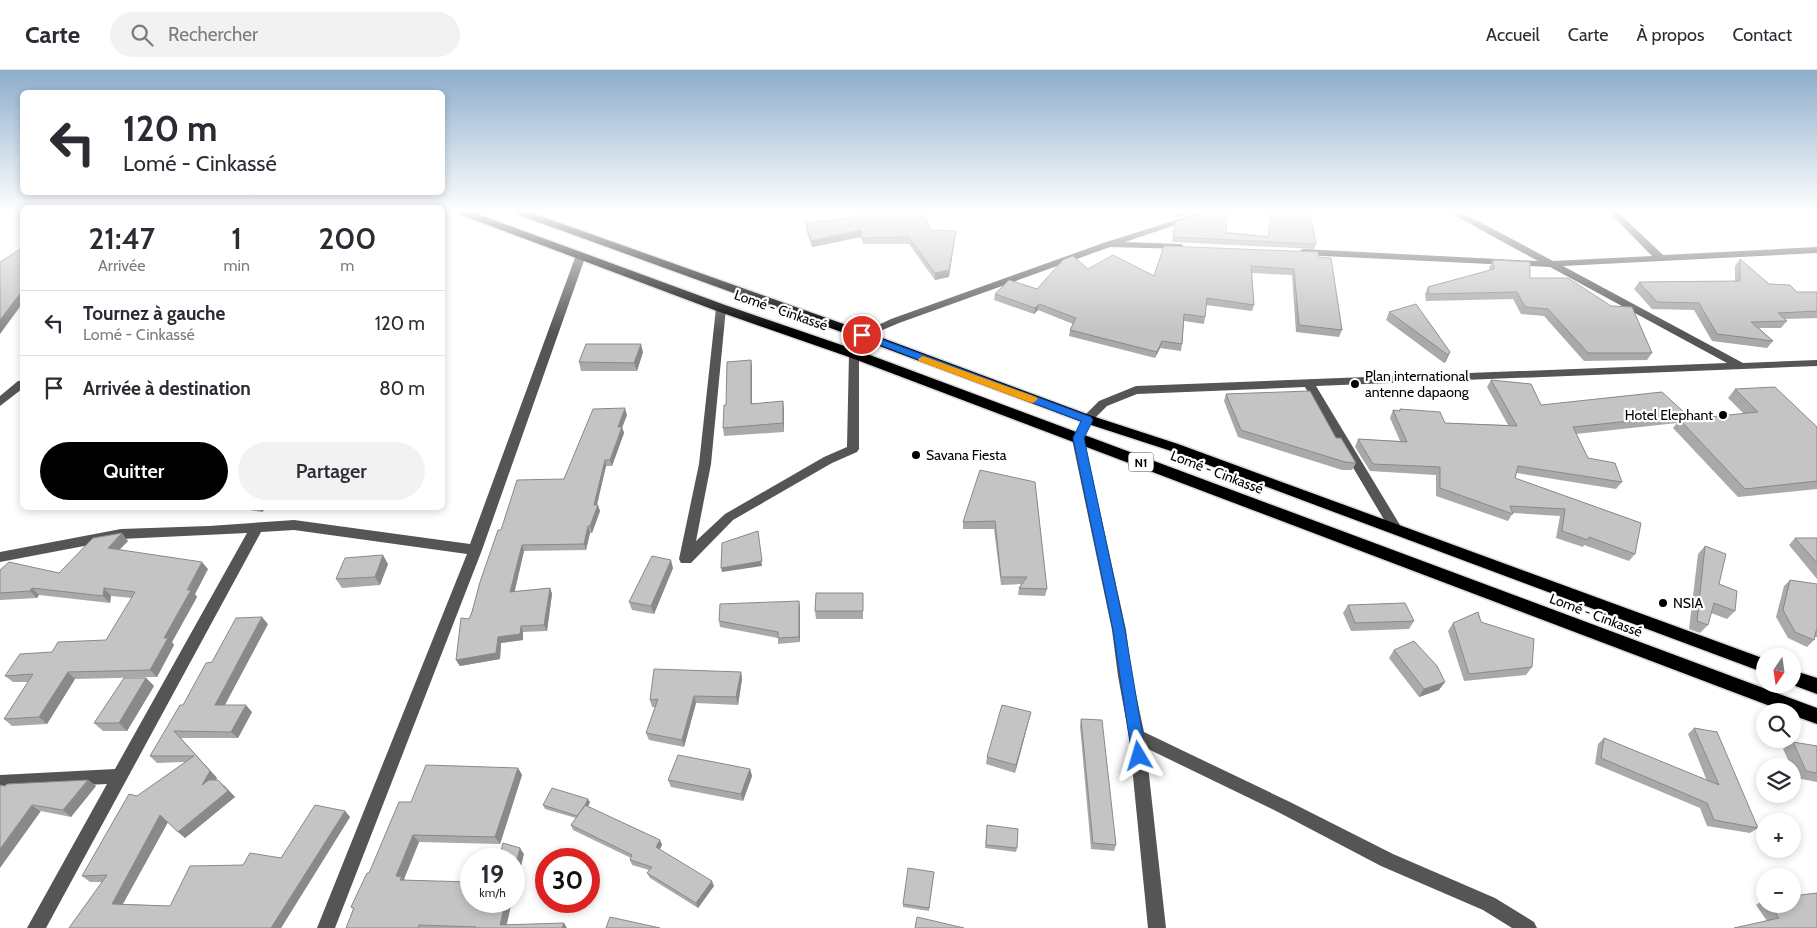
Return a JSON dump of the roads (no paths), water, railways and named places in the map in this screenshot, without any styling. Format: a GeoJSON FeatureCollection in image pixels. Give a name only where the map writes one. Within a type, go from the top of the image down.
{"type":"FeatureCollection","features":[{"type":"Feature","properties":{"kind":"highway","name":"Lomé - Cinkassé"},"geometry":{"type":"LineString","coordinates":[[573,252],[721,308],[854,354],[1817,716]]}},
{"type":"Feature","properties":{"kind":"highway","name":"Lomé - Cinkassé"},"geometry":{"type":"LineString","coordinates":[[631,252],[862,335],[1087,420],[1173,448],[1756,663]]}},
{"type":"Feature","properties":{"kind":"highway"},"geometry":{"type":"LineString","coordinates":[[1078,438],[1087,420]]}},
{"type":"Feature","properties":{"kind":"highway"},"geometry":{"type":"LineString","coordinates":[[1801,680],[1817,686]]}},
{"type":"Feature","properties":{"kind":"street"},"geometry":{"type":"LineString","coordinates":[[862,335],[895,321],[1087,252]]}},
{"type":"Feature","properties":{"kind":"street"},"geometry":{"type":"LineString","coordinates":[[1293,252],[1550,264],[1777,252]]}},
{"type":"Feature","properties":{"kind":"street"},"geometry":{"type":"LineString","coordinates":[[1528,252],[1739,366]]}},
{"type":"Feature","properties":{"kind":"street"},"geometry":{"type":"LineString","coordinates":[[1654,252],[1660,258]]}},
{"type":"Feature","properties":{"kind":"street"},"geometry":{"type":"LineString","coordinates":[[326,928],[475,550],[581,255]]}},
{"type":"Feature","properties":{"kind":"street"},"geometry":{"type":"LineString","coordinates":[[721,308],[705,464],[686,559],[729,517],[828,460],[853,449],[854,354]]}},
{"type":"Feature","properties":{"kind":"street"},"geometry":{"type":"LineString","coordinates":[[1087,420],[1099,404],[1113,397],[1136,390],[1817,363]]}},
{"type":"Feature","properties":{"kind":"street"},"geometry":{"type":"LineString","coordinates":[[1308,383],[1397,530]]}},
{"type":"Feature","properties":{"kind":"street"},"geometry":{"type":"LineString","coordinates":[[0,402],[20,386]]}},
{"type":"Feature","properties":{"kind":"street"},"geometry":{"type":"LineString","coordinates":[[1078,438],[1119,630],[1125,676],[1137,736],[1157,928]]}},
{"type":"Feature","properties":{"kind":"street"},"geometry":{"type":"LineString","coordinates":[[0,557],[121,534],[294,525],[475,550]]}},
{"type":"Feature","properties":{"kind":"street"},"geometry":{"type":"LineString","coordinates":[[36,928],[257,527]]}},
{"type":"Feature","properties":{"kind":"street"},"geometry":{"type":"LineString","coordinates":[[1137,736],[1284,807],[1387,860],[1489,904],[1528,928]]}},
{"type":"Feature","properties":{"kind":"street"},"geometry":{"type":"LineString","coordinates":[[0,782],[120,776]]}},
{"type":"Feature","properties":{"kind":"place","name":"Plan international antenne dapaong"},"geometry":{"type":"Point","coordinates":[1355,384]}},
{"type":"Feature","properties":{"kind":"place","name":"Hotel Elephant"},"geometry":{"type":"Point","coordinates":[1723,415]}},
{"type":"Feature","properties":{"kind":"place","name":"Savana Fiesta"},"geometry":{"type":"Point","coordinates":[916,455]}},
{"type":"Feature","properties":{"kind":"place","name":"NSIA"},"geometry":{"type":"Point","coordinates":[1663,603]}}]}
